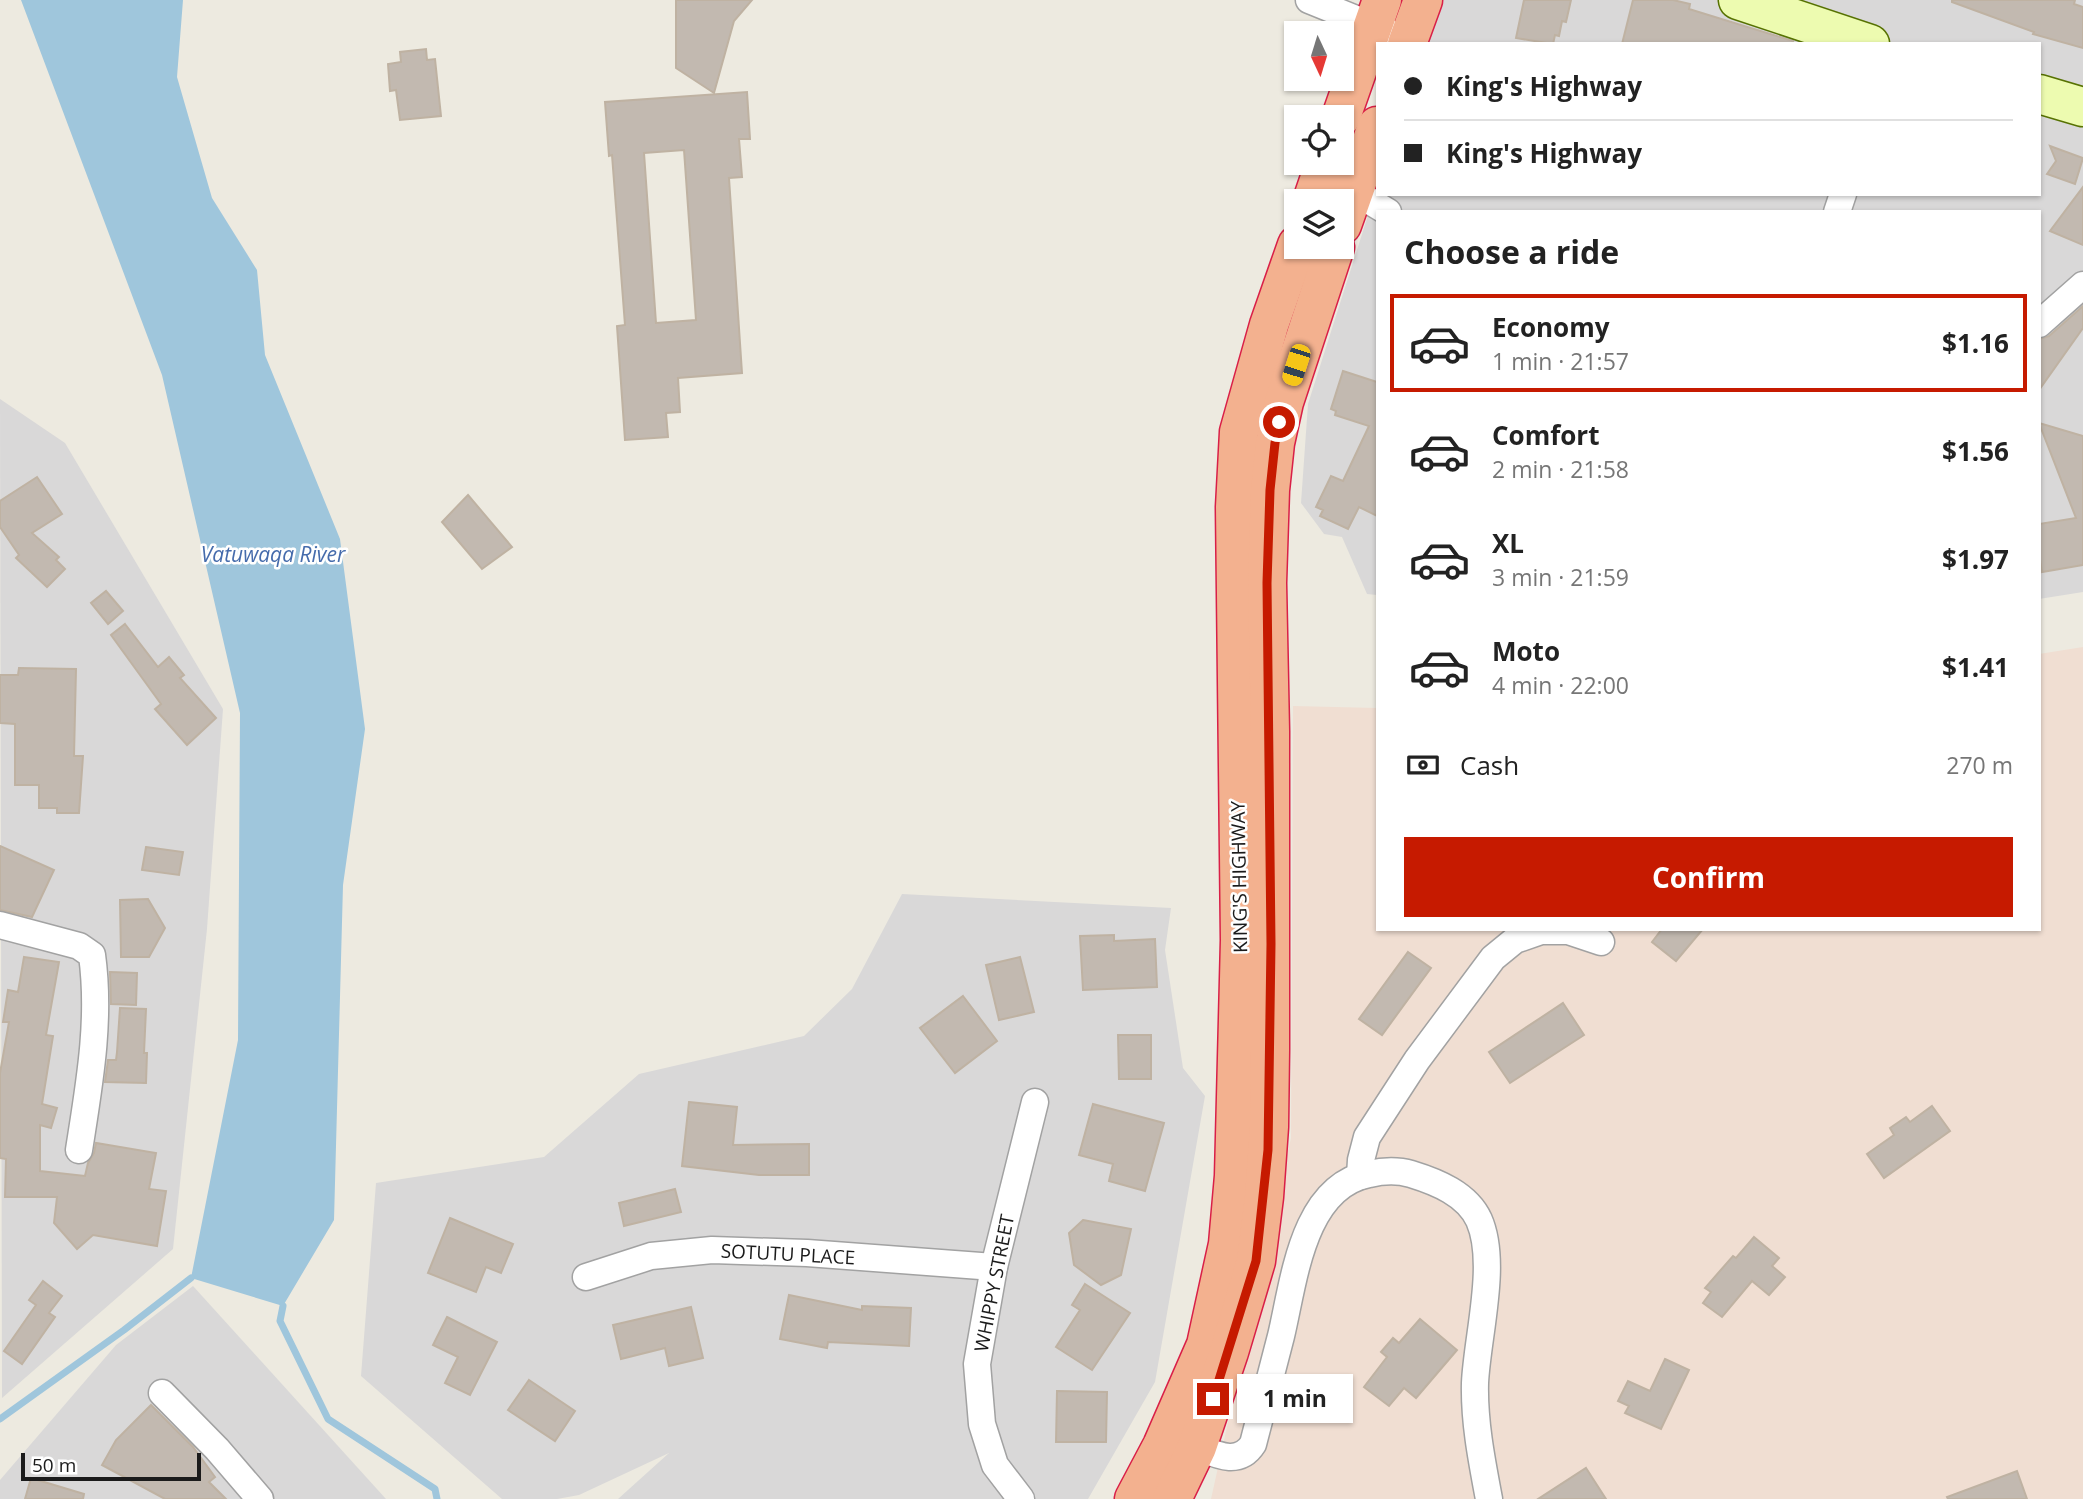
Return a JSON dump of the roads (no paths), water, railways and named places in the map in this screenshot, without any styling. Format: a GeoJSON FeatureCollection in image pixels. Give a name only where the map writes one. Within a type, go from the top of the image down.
{"type":"FeatureCollection","features":[{"type":"Feature","properties":{"kind":"highway"},"geometry":{"type":"LineString","coordinates":[[1408,41],[1423,0]]}},
{"type":"Feature","properties":{"kind":"highway"},"geometry":{"type":"LineString","coordinates":[[1345,105],[1377,14]]}},
{"type":"Feature","properties":{"kind":"highway"},"geometry":{"type":"LineString","coordinates":[[1354,191],[1376,129]]}},
{"type":"Feature","properties":{"kind":"highway","name":"KING'S HIGHWAY"},"geometry":{"type":"LineString","coordinates":[[1134,1499],[1162,1446],[1206,1345],[1228,1244],[1236,1108],[1240,940],[1235,507],[1240,432],[1269,325],[1292,259]]}},
{"type":"Feature","properties":{"kind":"highway","name":"KING'S HIGHWAY"},"geometry":{"type":"LineString","coordinates":[[1172,1499],[1197,1447],[1256,1261],[1269,1127],[1270,731],[1267,583],[1270,490],[1275,443],[1284,402],[1331,259]]}},
{"type":"Feature","properties":{"kind":"main road"},"geometry":{"type":"LineString","coordinates":[[1738,0],[1809,10],[1866,42]]}},
{"type":"Feature","properties":{"kind":"main road"},"geometry":{"type":"LineString","coordinates":[[2041,95],[2083,107]]}},
{"type":"Feature","properties":{"kind":"street"},"geometry":{"type":"LineString","coordinates":[[1309,0],[1377,14],[1408,41]]}},
{"type":"Feature","properties":{"kind":"street"},"geometry":{"type":"LineString","coordinates":[[1354,209],[1376,211]]}},
{"type":"Feature","properties":{"kind":"street"},"geometry":{"type":"LineString","coordinates":[[2041,322],[2083,285]]}},
{"type":"Feature","properties":{"kind":"street"},"geometry":{"type":"LineString","coordinates":[[0,925],[79,946],[92,955],[96,983],[92,1068],[79,1150]]}},
{"type":"Feature","properties":{"kind":"street"},"geometry":{"type":"LineString","coordinates":[[1360,1176],[1367,1137],[1417,1060],[1493,958],[1515,940],[1541,931],[1568,931],[1601,942]]}},
{"type":"Feature","properties":{"kind":"street","name":"WHIPPY STREET"},"geometry":{"type":"LineString","coordinates":[[1021,1499],[995,1465],[982,1424],[977,1364],[994,1267],[1035,1101]]}},
{"type":"Feature","properties":{"kind":"street"},"geometry":{"type":"LineString","coordinates":[[1197,1447],[1230,1458],[1244,1455],[1253,1444],[1300,1254],[1314,1216],[1326,1199],[1342,1185],[1360,1176],[1379,1172],[1403,1172],[1431,1180],[1467,1202],[1479,1220],[1484,1238],[1484,1321],[1475,1384],[1480,1450],[1489,1499]]}},
{"type":"Feature","properties":{"kind":"street","name":"SOTUTU PLACE"},"geometry":{"type":"LineString","coordinates":[[586,1277],[651,1256],[712,1250],[807,1253],[994,1267]]}},
{"type":"Feature","properties":{"kind":"street"},"geometry":{"type":"LineString","coordinates":[[162,1393],[217,1449],[260,1499]]}},
{"type":"Feature","properties":{"kind":"water","name":"Vatuwaqa River"},"geometry":{"type":"Polygon","coordinates":[[[21,0],[183,0],[177,77],[212,198],[257,270],[265,355],[340,539],[365,729],[343,885],[334,1220],[283,1306],[191,1278],[238,1040],[240,713],[162,375],[21,0]]]}},
{"type":"Feature","properties":{"kind":"waterway"},"geometry":{"type":"LineString","coordinates":[[0,1419],[191,1278]]}},
{"type":"Feature","properties":{"kind":"waterway"},"geometry":{"type":"LineString","coordinates":[[283,1306],[280,1321],[328,1419],[435,1489],[437,1499]]}}]}
